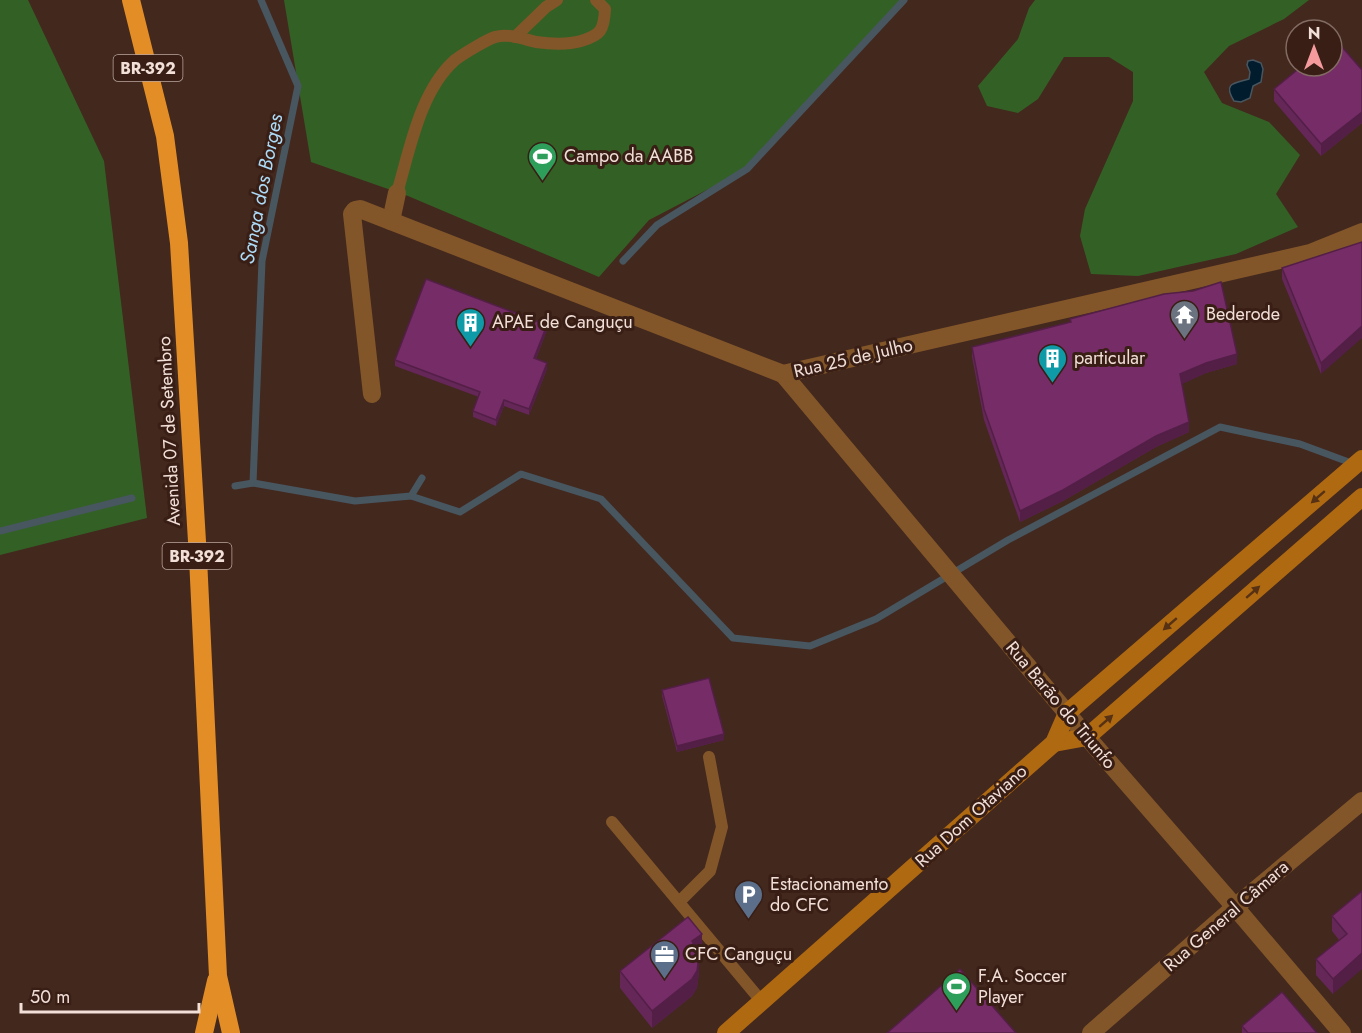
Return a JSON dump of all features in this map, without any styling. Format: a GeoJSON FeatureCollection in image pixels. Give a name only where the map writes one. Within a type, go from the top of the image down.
{"type":"FeatureCollection","features":[{"type":"Feature","properties":{"kind":"highway","name":"Avenida 07 de Setembro"},"geometry":{"type":"LineString","coordinates":[[132,0],[165,136],[180,254],[198,558],[218,976],[231,1033]]}},
{"type":"Feature","properties":{"kind":"highway","name":"Avenida 07 de Setembro"},"geometry":{"type":"LineString","coordinates":[[204,1033],[218,976]]}},
{"type":"Feature","properties":{"kind":"street"},"geometry":{"type":"LineString","coordinates":[[391,221],[397,193]]}},
{"type":"Feature","properties":{"kind":"street","name":"Rua 25 de Julho"},"geometry":{"type":"LineString","coordinates":[[372,394],[352,214],[355,210],[360,209],[783,374],[1310,253],[1362,232]]}},
{"type":"Feature","properties":{"kind":"street","name":"Rua Barão do Triunfo"},"geometry":{"type":"LineString","coordinates":[[783,374],[1087,737],[1342,1033]]}},
{"type":"Feature","properties":{"kind":"street","name":"Rua Dom Otaviano"},"geometry":{"type":"LineString","coordinates":[[726,1033],[1054,743],[1067,713],[1362,459]]}},
{"type":"Feature","properties":{"kind":"street"},"geometry":{"type":"LineString","coordinates":[[1054,743],[1087,737],[1362,497]]}},
{"type":"Feature","properties":{"kind":"street"},"geometry":{"type":"LineString","coordinates":[[1256,550],[1274,574]]}},
{"type":"Feature","properties":{"kind":"street","name":"Rua General Câmara"},"geometry":{"type":"LineString","coordinates":[[1091,1033],[1235,907],[1362,801]]}},
{"type":"Feature","properties":{"kind":"lane"},"geometry":{"type":"LineString","coordinates":[[515,37],[546,7],[557,0]]}},
{"type":"Feature","properties":{"kind":"lane"},"geometry":{"type":"LineString","coordinates":[[397,193],[415,131],[433,85],[456,59],[495,37],[515,37],[538,42],[570,44],[596,37],[604,25],[605,9],[596,0]]}},
{"type":"Feature","properties":{"kind":"lane"},"geometry":{"type":"LineString","coordinates":[[679,902],[710,871],[722,827],[709,757]]}},
{"type":"Feature","properties":{"kind":"lane"},"geometry":{"type":"LineString","coordinates":[[612,822],[762,1002]]}},
{"type":"Feature","properties":{"kind":"green space"},"geometry":{"type":"Polygon","coordinates":[[[0,0],[28,0],[104,161],[147,518],[0,555],[0,0]]]}},
{"type":"Feature","properties":{"kind":"green space"},"geometry":{"type":"Polygon","coordinates":[[[284,0],[904,0],[747,169],[649,220],[599,277],[408,196],[311,162],[284,0]]]}},
{"type":"Feature","properties":{"kind":"green space"},"geometry":{"type":"Polygon","coordinates":[[[1035,0],[1309,0],[1284,19],[1229,46],[1204,72],[1222,103],[1269,122],[1300,155],[1276,194],[1298,227],[1236,254],[1138,276],[1091,274],[1080,236],[1085,209],[1133,101],[1133,72],[1109,57],[1064,57],[1038,99],[1018,113],[987,106],[978,86],[1018,39],[1029,8],[1035,0]]]}},
{"type":"Feature","properties":{"kind":"water"},"geometry":{"type":"Polygon","coordinates":[[[1248,61],[1261,63],[1263,69],[1261,82],[1253,86],[1250,98],[1241,102],[1234,101],[1230,87],[1232,84],[1249,79],[1250,72],[1247,65],[1248,61]]]}},
{"type":"Feature","properties":{"kind":"building"},"geometry":{"type":"Polygon","coordinates":[[[1344,49],[1362,70],[1362,112],[1321,144],[1274,89],[1287,78],[1344,78],[1344,49]]]}},
{"type":"Feature","properties":{"kind":"building"},"geometry":{"type":"Polygon","coordinates":[[[1362,242],[1362,326],[1321,363],[1282,268],[1362,242]]]}},
{"type":"Feature","properties":{"kind":"building","name":"APAE de Canguçu"},"geometry":{"type":"Polygon","coordinates":[[[426,279],[547,325],[534,358],[547,363],[529,409],[504,400],[496,420],[473,411],[480,392],[395,360],[426,279]]]}},
{"type":"Feature","properties":{"kind":"building"},"geometry":{"type":"Polygon","coordinates":[[[1221,282],[1237,354],[1180,374],[1189,422],[1156,436],[1063,490],[1020,511],[984,409],[972,347],[1071,322],[1070,319],[1164,294],[1193,291],[1221,282]]]}},
{"type":"Feature","properties":{"kind":"building"},"geometry":{"type":"Polygon","coordinates":[[[709,678],[724,734],[677,746],[662,690],[709,678]]]}},
{"type":"Feature","properties":{"kind":"building"},"geometry":{"type":"Polygon","coordinates":[[[1362,891],[1362,953],[1333,979],[1316,959],[1347,934],[1332,916],[1362,891]]]}},
{"type":"Feature","properties":{"kind":"building","name":"CFC Canguçu"},"geometry":{"type":"Polygon","coordinates":[[[688,917],[702,934],[692,941],[699,956],[697,971],[692,979],[652,1011],[620,971],[688,917]]]}},
{"type":"Feature","properties":{"kind":"building"},"geometry":{"type":"Polygon","coordinates":[[[960,969],[1016,1033],[887,1033],[960,969]]]}},
{"type":"Feature","properties":{"kind":"building"},"geometry":{"type":"Polygon","coordinates":[[[1282,992],[1317,1033],[1248,1033],[1242,1026],[1282,992]]]}},
{"type":"Feature","properties":{"kind":"waterway","name":"Sanga dos Borges"},"geometry":{"type":"LineString","coordinates":[[235,486],[253,483],[262,261],[298,86],[261,0]]}},
{"type":"Feature","properties":{"kind":"waterway"},"geometry":{"type":"LineString","coordinates":[[623,261],[657,225],[747,169],[904,0]]}},
{"type":"Feature","properties":{"kind":"waterway"},"geometry":{"type":"LineString","coordinates":[[411,496],[460,512],[521,474],[601,499],[733,638],[810,646],[876,619],[1008,540],[1220,427],[1300,444],[1354,464]]}},
{"type":"Feature","properties":{"kind":"waterway"},"geometry":{"type":"LineString","coordinates":[[253,483],[355,501],[411,496],[422,478]]}},
{"type":"Feature","properties":{"kind":"waterway","name":"Sanga dos Borges"},"geometry":{"type":"LineString","coordinates":[[0,531],[132,498]]}},
{"type":"Feature","properties":{"kind":"place","name":"Campo da AABB"},"geometry":{"type":"Point","coordinates":[543,182]}},
{"type":"Feature","properties":{"kind":"place","name":"Bederode"},"geometry":{"type":"Point","coordinates":[1185,340]}},
{"type":"Feature","properties":{"kind":"place","name":"APAE de Canguçu"},"geometry":{"type":"Point","coordinates":[471,348]}},
{"type":"Feature","properties":{"kind":"place","name":"particular"},"geometry":{"type":"Point","coordinates":[1053,384]}},
{"type":"Feature","properties":{"kind":"place","name":"Estacionamento do CFC"},"geometry":{"type":"Point","coordinates":[749,920]}},
{"type":"Feature","properties":{"kind":"place","name":"CFC Canguçu"},"geometry":{"type":"Point","coordinates":[664,980]}},
{"type":"Feature","properties":{"kind":"place","name":"F.A. Soccer Player"},"geometry":{"type":"Point","coordinates":[957,1012]}}]}
